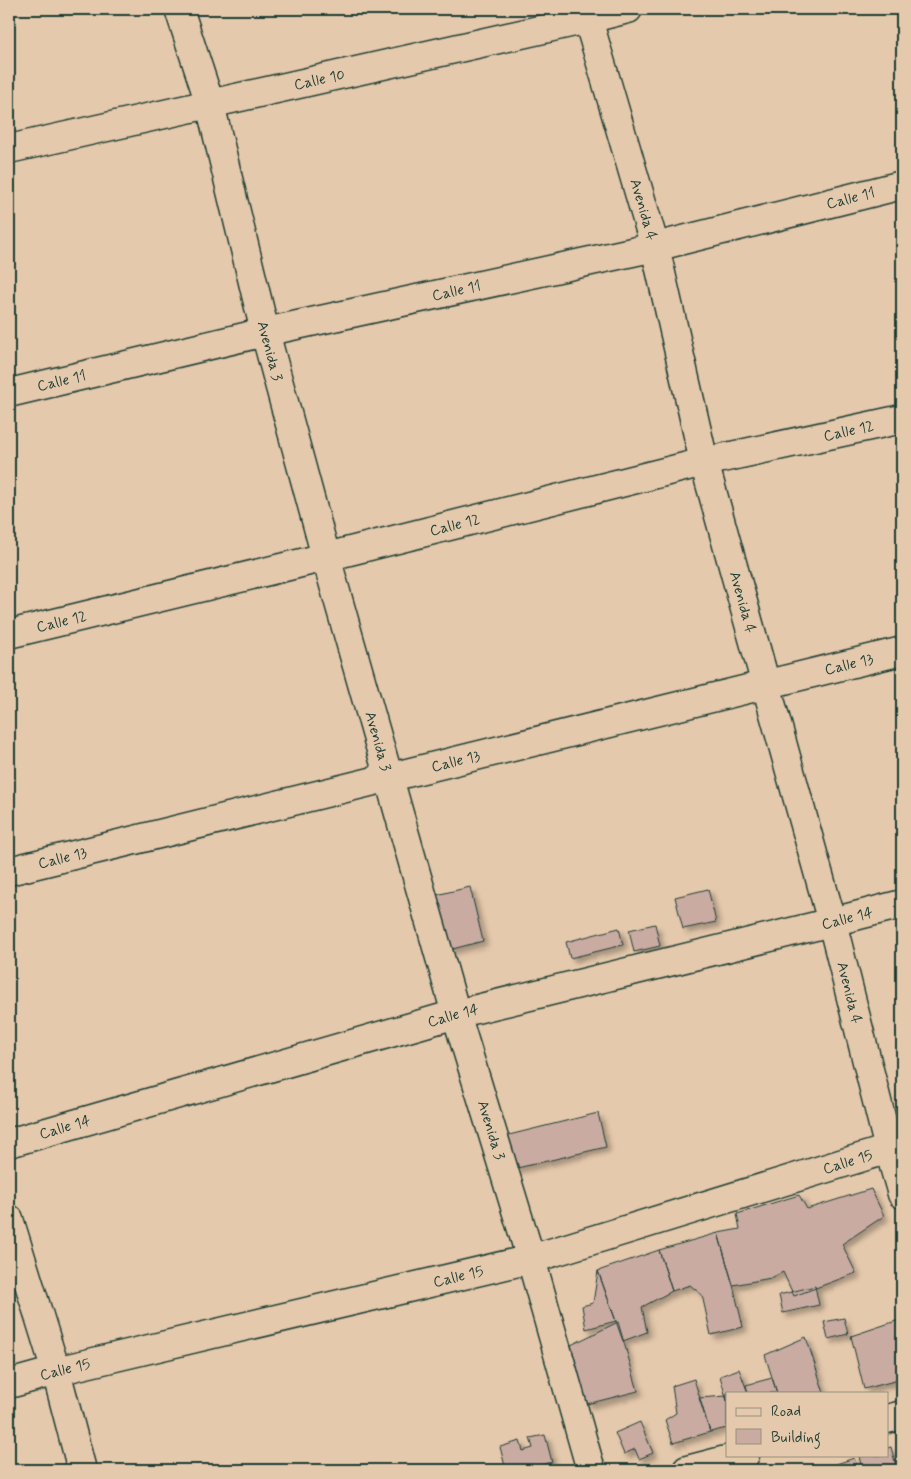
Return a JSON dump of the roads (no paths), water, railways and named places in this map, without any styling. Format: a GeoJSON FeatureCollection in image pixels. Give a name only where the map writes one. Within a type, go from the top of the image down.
{"type":"FeatureCollection","features":[{"type":"Feature","properties":{"kind":"street","name":"Avenida 3"},"geometry":{"type":"LineString","coordinates":[[179,9],[210,104],[265,332],[388,777],[456,1014],[531,1259],[591,1470]]}},
{"type":"Feature","properties":{"kind":"street","name":"Calle 10"},"geometry":{"type":"LineString","coordinates":[[9,149],[210,104],[586,14],[628,9]]}},
{"type":"Feature","properties":{"kind":"street","name":"Avenida 4"},"geometry":{"type":"LineString","coordinates":[[586,14],[655,247],[704,462],[896,1147],[902,1194]]}},
{"type":"Feature","properties":{"kind":"street","name":"Calle 11"},"geometry":{"type":"LineString","coordinates":[[9,393],[265,332],[655,247],[902,185]]}},
{"type":"Feature","properties":{"kind":"street","name":"Calle 12"},"geometry":{"type":"LineString","coordinates":[[9,634],[704,462],[902,419]]}},
{"type":"Feature","properties":{"kind":"street","name":"Calle 13"},"geometry":{"type":"LineString","coordinates":[[9,871],[902,651]]}},
{"type":"Feature","properties":{"kind":"street","name":"Calle 14"},"geometry":{"type":"LineString","coordinates":[[9,1143],[456,1014],[902,904]]}},
{"type":"Feature","properties":{"kind":"street","name":"Calle 15"},"geometry":{"type":"LineString","coordinates":[[9,1384],[56,1371],[531,1259],[896,1147]]}},
{"type":"Feature","properties":{"kind":"street"},"geometry":{"type":"LineString","coordinates":[[9,1219],[56,1371],[82,1470]]}},
{"type":"Feature","properties":{"kind":"street"},"geometry":{"type":"LineString","coordinates":[[888,1419],[902,1415]]}},
{"type":"Feature","properties":{"kind":"street"},"geometry":{"type":"LineString","coordinates":[[687,1470],[741,1456]]}}]}
